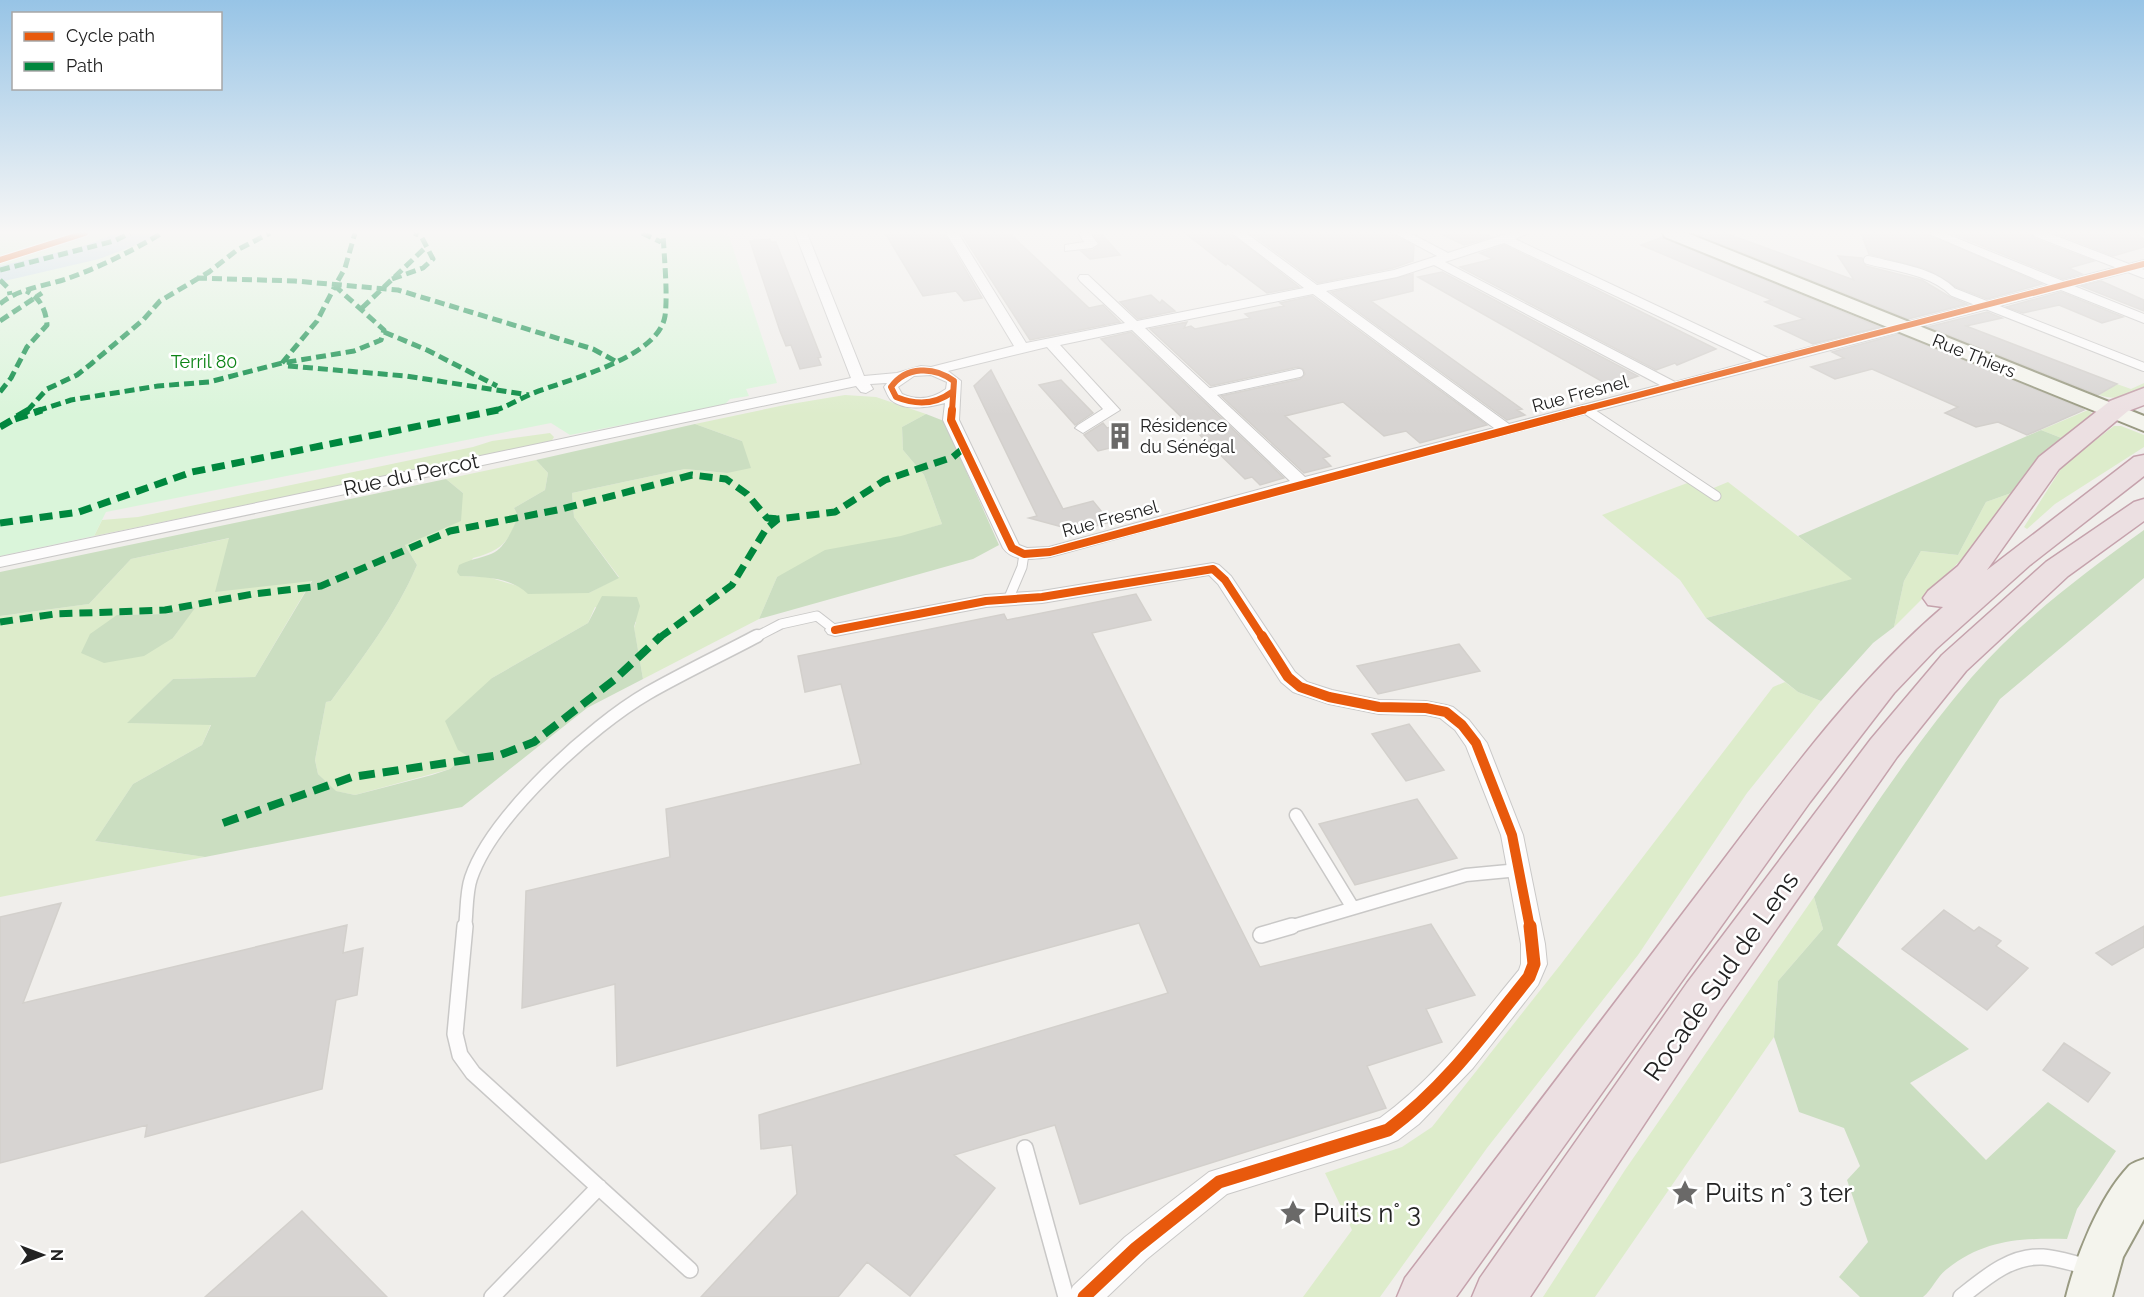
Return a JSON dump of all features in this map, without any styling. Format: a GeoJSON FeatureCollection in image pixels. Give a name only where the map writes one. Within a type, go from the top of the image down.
{"type":"FeatureCollection","features":[{"type":"Feature","properties":{"kind":"highway"},"geometry":{"type":"LineString","coordinates":[[2131,419],[2119,406],[2144,396]]}},
{"type":"Feature","properties":{"kind":"highway"},"geometry":{"type":"LineString","coordinates":[[1939,652],[1922,613],[1969,573],[2049,463],[2102,423],[2131,419]]}},
{"type":"Feature","properties":{"kind":"highway"},"geometry":{"type":"LineString","coordinates":[[1939,652],[2019,558],[2144,463]]}},
{"type":"Feature","properties":{"kind":"highway"},"geometry":{"type":"LineString","coordinates":[[1939,652],[2144,508]]}},
{"type":"Feature","properties":{"kind":"highway","name":"Rocade Sud de Lens"},"geometry":{"type":"LineString","coordinates":[[1424,1297],[1797,792],[1882,685],[1939,652]]}},
{"type":"Feature","properties":{"kind":"highway","name":"Rocade Sud de Lens"},"geometry":{"type":"LineString","coordinates":[[1499,1297],[1703,997],[1884,748],[1939,652]]}},
{"type":"Feature","properties":{"kind":"street"},"geometry":{"type":"LineString","coordinates":[[826,294],[863,386]]}},
{"type":"Feature","properties":{"kind":"street"},"geometry":{"type":"LineString","coordinates":[[989,294],[1022,348]]}},
{"type":"Feature","properties":{"kind":"street"},"geometry":{"type":"LineString","coordinates":[[1101,294],[1302,483]]}},
{"type":"Feature","properties":{"kind":"street","name":"Rue du Percot"},"geometry":{"type":"LineString","coordinates":[[0,562],[823,390],[863,386],[908,373],[931,371],[1050,342],[1298,294]]}},
{"type":"Feature","properties":{"kind":"street"},"geometry":{"type":"LineString","coordinates":[[1321,294],[1508,431]]}},
{"type":"Feature","properties":{"kind":"street"},"geometry":{"type":"LineString","coordinates":[[1504,294],[1672,386]]}},
{"type":"Feature","properties":{"kind":"street"},"geometry":{"type":"LineString","coordinates":[[1621,294],[1766,362]]}},
{"type":"Feature","properties":{"kind":"street","name":"Rue Thiers"},"geometry":{"type":"LineString","coordinates":[[1820,294],[2131,419]]}},
{"type":"Feature","properties":{"kind":"street","name":"Rue Fresnel"},"geometry":{"type":"LineString","coordinates":[[1024,554],[1050,552],[1302,483],[2035,294]]}},
{"type":"Feature","properties":{"kind":"street"},"geometry":{"type":"LineString","coordinates":[[2081,294],[2144,319]]}},
{"type":"Feature","properties":{"kind":"street"},"geometry":{"type":"LineString","coordinates":[[1050,342],[1112,410],[1083,428]]}},
{"type":"Feature","properties":{"kind":"street"},"geometry":{"type":"LineString","coordinates":[[904,399],[930,402],[954,389],[989,356]]}},
{"type":"Feature","properties":{"kind":"street"},"geometry":{"type":"LineString","coordinates":[[931,371],[949,376],[954,381],[951,420],[1012,548],[1024,554]]}},
{"type":"Feature","properties":{"kind":"street"},"geometry":{"type":"LineString","coordinates":[[899,377],[891,387],[904,399],[951,420]]}},
{"type":"Feature","properties":{"kind":"street","name":"Rue du Percot"},"geometry":{"type":"LineString","coordinates":[[863,386],[904,399]]}},
{"type":"Feature","properties":{"kind":"street"},"geometry":{"type":"LineString","coordinates":[[835,630],[986,601],[1042,597],[1213,569],[1225,580],[1288,676],[1300,687],[1329,697],[1379,707],[1426,708],[1446,712],[1462,725],[1476,743],[1512,835],[1533,944],[1534,964],[1529,977],[1433,1094],[1412,1114],[1388,1130],[1219,1182],[1136,1248],[1084,1297]]}},
{"type":"Feature","properties":{"kind":"street"},"geometry":{"type":"LineString","coordinates":[[2092,1283],[2114,1225],[2144,1180]]}},
{"type":"Feature","properties":{"kind":"lane"},"geometry":{"type":"LineString","coordinates":[[1957,294],[2144,367]]}},
{"type":"Feature","properties":{"kind":"lane"},"geometry":{"type":"LineString","coordinates":[[1207,393],[1299,373]]}},
{"type":"Feature","properties":{"kind":"lane"},"geometry":{"type":"LineString","coordinates":[[1587,410],[1716,496]]}},
{"type":"Feature","properties":{"kind":"lane"},"geometry":{"type":"LineString","coordinates":[[1008,600],[1022,567],[1024,554]]}},
{"type":"Feature","properties":{"kind":"lane"},"geometry":{"type":"LineString","coordinates":[[690,1270],[473,1073],[460,1055],[455,1034],[470,879],[492,835],[527,794],[586,738],[646,694],[781,624],[817,616],[835,630]]}},
{"type":"Feature","properties":{"kind":"lane"},"geometry":{"type":"LineString","coordinates":[[1296,815],[1353,908]]}},
{"type":"Feature","properties":{"kind":"lane"},"geometry":{"type":"LineString","coordinates":[[1262,935],[1466,875],[1519,870]]}},
{"type":"Feature","properties":{"kind":"lane"},"geometry":{"type":"LineString","coordinates":[[1025,1149],[1066,1297]]}},
{"type":"Feature","properties":{"kind":"lane"},"geometry":{"type":"LineString","coordinates":[[492,1297],[599,1187]]}},
{"type":"Feature","properties":{"kind":"lane"},"geometry":{"type":"LineString","coordinates":[[1961,1297],[1982,1280],[2017,1261],[2042,1257],[2092,1283]]}},
{"type":"Feature","properties":{"kind":"green space","name":"Terril 80"},"geometry":{"type":"Polygon","coordinates":[[[0,294],[748,294],[777,383],[746,389],[749,396],[730,399],[724,405],[570,435],[551,423],[106,512],[94,536],[0,556],[0,294]]]}},
{"type":"Feature","properties":{"kind":"green space"},"geometry":{"type":"Polygon","coordinates":[[[2144,383],[2144,389],[2127,396],[2111,398],[2099,395],[2117,384],[2131,389],[2144,383]]]}},
{"type":"Feature","properties":{"kind":"green space"},"geometry":{"type":"Polygon","coordinates":[[[845,395],[876,397],[926,414],[902,427],[903,450],[924,475],[942,524],[777,577],[759,619],[643,679],[634,628],[636,622],[595,607],[588,623],[492,678],[466,755],[450,769],[355,795],[335,791],[318,774],[315,760],[326,702],[331,701],[367,652],[409,583],[417,565],[405,545],[463,493],[446,479],[536,460],[548,473],[545,490],[514,508],[518,516],[507,539],[497,549],[473,558],[461,576],[488,577],[521,587],[589,593],[619,577],[574,517],[572,493],[685,469],[727,473],[742,441],[695,424],[845,395]]]}},
{"type":"Feature","properties":{"kind":"green space"},"geometry":{"type":"Polygon","coordinates":[[[2088,410],[2094,415],[2064,439],[2041,430],[2088,410]]]}},
{"type":"Feature","properties":{"kind":"green space"},"geometry":{"type":"Polygon","coordinates":[[[926,414],[944,421],[999,545],[973,559],[759,619],[777,577],[825,550],[901,536],[942,524],[924,475],[903,450],[902,427],[926,414]]]}},
{"type":"Feature","properties":{"kind":"green space"},"geometry":{"type":"Polygon","coordinates":[[[695,424],[742,441],[751,468],[727,473],[685,469],[572,493],[574,517],[619,578],[589,593],[528,594],[505,581],[460,576],[457,572],[459,565],[492,554],[499,549],[509,536],[518,516],[514,508],[545,490],[548,473],[536,460],[695,424]]]}},
{"type":"Feature","properties":{"kind":"green space"},"geometry":{"type":"Polygon","coordinates":[[[2114,426],[2121,426],[2144,435],[2144,447],[2055,504],[2027,529],[2024,527],[2064,464],[2114,426]]]}},
{"type":"Feature","properties":{"kind":"green space"},"geometry":{"type":"Polygon","coordinates":[[[2041,430],[2064,439],[2014,492],[1986,502],[1958,555],[1921,551],[1904,581],[1894,627],[1873,643],[1821,701],[1798,692],[1706,618],[1852,579],[1798,536],[2041,430]]]}},
{"type":"Feature","properties":{"kind":"green space"},"geometry":{"type":"Polygon","coordinates":[[[550,433],[554,437],[551,442],[94,536],[102,520],[138,517],[473,447],[492,441],[550,433]]]}},
{"type":"Feature","properties":{"kind":"green space"},"geometry":{"type":"Polygon","coordinates":[[[446,479],[463,493],[461,521],[405,545],[417,565],[378,635],[331,701],[326,702],[315,760],[318,774],[336,791],[355,795],[450,769],[466,755],[458,750],[445,721],[492,678],[588,623],[602,596],[637,597],[640,606],[634,627],[643,679],[587,708],[462,807],[205,857],[95,841],[133,784],[202,745],[211,725],[127,723],[173,679],[255,677],[312,581],[215,592],[229,538],[131,559],[89,604],[0,616],[0,572],[446,479]]]}},
{"type":"Feature","properties":{"kind":"green space"},"geometry":{"type":"Polygon","coordinates":[[[1690,482],[1704,492],[1728,482],[1853,579],[1706,618],[1680,580],[1602,515],[1690,482]]]}},
{"type":"Feature","properties":{"kind":"green space"},"geometry":{"type":"Polygon","coordinates":[[[2014,492],[1976,545],[1894,627],[1904,581],[1921,551],[1958,555],[1986,502],[2014,492]]]}},
{"type":"Feature","properties":{"kind":"green space"},"geometry":{"type":"Polygon","coordinates":[[[2144,530],[2144,578],[2000,699],[1837,945],[1969,1049],[1910,1083],[1986,1160],[2048,1102],[2116,1151],[2077,1209],[2067,1239],[2004,1242],[1975,1252],[1944,1272],[1923,1297],[1860,1297],[1839,1277],[1868,1242],[1847,1180],[1860,1166],[1844,1128],[1799,1112],[1774,1037],[1778,981],[1823,929],[1814,897],[1889,785],[1971,678],[2032,617],[2144,530]]]}},
{"type":"Feature","properties":{"kind":"green space"},"geometry":{"type":"Polygon","coordinates":[[[230,538],[216,591],[312,580],[255,677],[173,679],[128,723],[211,724],[202,745],[133,784],[95,841],[205,857],[0,897],[0,616],[89,604],[131,559],[230,538]],[[194,608],[164,614],[117,615],[173,638],[194,608]]]}},
{"type":"Feature","properties":{"kind":"green space"},"geometry":{"type":"Polygon","coordinates":[[[195,608],[173,638],[144,656],[104,663],[81,653],[90,634],[117,615],[164,614],[195,608]]]}},
{"type":"Feature","properties":{"kind":"green space"},"geometry":{"type":"Polygon","coordinates":[[[1785,682],[1798,692],[1821,701],[1747,793],[1638,955],[1487,1148],[1380,1297],[1303,1297],[1352,1230],[1325,1173],[1402,1147],[1432,1127],[1561,964],[1773,687],[1785,682]]]}},
{"type":"Feature","properties":{"kind":"green space"},"geometry":{"type":"Polygon","coordinates":[[[1814,897],[1823,929],[1778,981],[1774,1037],[1595,1297],[1543,1297],[1625,1170],[1814,897]]]}},
{"type":"Feature","properties":{"kind":"building"},"geometry":{"type":"Polygon","coordinates":[[[768,294],[796,294],[821,357],[818,358],[821,365],[800,369],[791,345],[786,346],[768,294]]]}},
{"type":"Feature","properties":{"kind":"building"},"geometry":{"type":"Polygon","coordinates":[[[958,294],[979,294],[982,298],[964,301],[958,294]]]}},
{"type":"Feature","properties":{"kind":"building"},"geometry":{"type":"Polygon","coordinates":[[[1000,294],[1074,294],[1089,308],[1103,305],[1120,322],[1030,340],[1000,294]]]}},
{"type":"Feature","properties":{"kind":"building"},"geometry":{"type":"Polygon","coordinates":[[[1333,294],[1402,294],[1371,301],[1522,409],[1517,410],[1525,415],[1507,420],[1333,294]]]}},
{"type":"Feature","properties":{"kind":"building"},"geometry":{"type":"Polygon","coordinates":[[[1447,294],[1483,294],[1638,376],[1610,386],[1447,294]]]}},
{"type":"Feature","properties":{"kind":"building"},"geometry":{"type":"Polygon","coordinates":[[[1510,294],[1604,294],[1716,349],[1677,365],[1675,363],[1656,370],[1510,294]]]}},
{"type":"Feature","properties":{"kind":"building"},"geometry":{"type":"Polygon","coordinates":[[[1757,294],[1798,294],[1880,327],[1813,344],[1775,326],[1804,319],[1765,302],[1772,300],[1757,294]]]}},
{"type":"Feature","properties":{"kind":"building"},"geometry":{"type":"Polygon","coordinates":[[[1845,294],[1944,294],[1967,304],[1908,319],[1845,294]]]}},
{"type":"Feature","properties":{"kind":"building"},"geometry":{"type":"Polygon","coordinates":[[[1973,294],[2007,294],[1987,299],[1973,294]]]}},
{"type":"Feature","properties":{"kind":"building"},"geometry":{"type":"Polygon","coordinates":[[[2055,294],[2065,294],[2123,317],[2102,323],[2059,305],[2023,313],[2006,307],[2055,294]]]}},
{"type":"Feature","properties":{"kind":"building"},"geometry":{"type":"Polygon","coordinates":[[[2100,294],[2129,294],[2144,300],[2144,311],[2100,294]]]}},
{"type":"Feature","properties":{"kind":"building"},"geometry":{"type":"Polygon","coordinates":[[[1151,295],[1160,303],[1162,300],[1175,311],[1138,319],[1120,302],[1151,295]]]}},
{"type":"Feature","properties":{"kind":"building"},"geometry":{"type":"Polygon","coordinates":[[[1312,296],[1487,425],[1420,443],[1406,431],[1384,436],[1343,402],[1285,416],[1330,456],[1323,458],[1331,466],[1304,473],[1221,396],[1300,379],[1305,374],[1303,369],[1298,367],[1211,386],[1150,329],[1187,322],[1184,328],[1191,326],[1195,329],[1250,318],[1245,314],[1284,306],[1280,303],[1312,296]]]}},
{"type":"Feature","properties":{"kind":"building"},"geometry":{"type":"Polygon","coordinates":[[[1987,312],[2002,318],[1966,326],[2117,384],[2098,395],[1928,327],[1987,312]]]}},
{"type":"Feature","properties":{"kind":"building"},"geometry":{"type":"Polygon","coordinates":[[[1131,332],[1284,478],[1260,485],[1252,477],[1245,479],[1101,339],[1131,332]]]}},
{"type":"Feature","properties":{"kind":"building"},"geometry":{"type":"Polygon","coordinates":[[[1899,334],[2084,410],[2027,435],[1998,422],[1976,427],[1945,413],[1958,407],[1872,369],[1835,379],[1811,367],[1844,358],[1832,352],[1899,334]]]}},
{"type":"Feature","properties":{"kind":"building"},"geometry":{"type":"Polygon","coordinates":[[[991,370],[1063,509],[1093,501],[1110,522],[1077,531],[1029,518],[1037,516],[974,386],[991,370]]]}},
{"type":"Feature","properties":{"kind":"building"},"geometry":{"type":"Polygon","coordinates":[[[1061,380],[1093,413],[1075,425],[1039,385],[1061,380]]]}},
{"type":"Feature","properties":{"kind":"building"},"geometry":{"type":"Polygon","coordinates":[[[1103,423],[1107,428],[1115,426],[1130,443],[1098,451],[1084,435],[1103,423]]]}},
{"type":"Feature","properties":{"kind":"building"},"geometry":{"type":"Polygon","coordinates":[[[1136,594],[1151,620],[1092,633],[1260,967],[1431,924],[1475,995],[1426,1009],[1442,1042],[1367,1066],[1386,1108],[1080,1204],[1055,1125],[954,1155],[995,1188],[910,1296],[867,1262],[838,1297],[701,1297],[797,1194],[792,1145],[761,1149],[759,1115],[1168,993],[1139,923],[617,1066],[615,984],[522,1008],[526,891],[670,857],[666,809],[861,764],[841,684],[805,692],[798,656],[1004,614],[1007,620],[1136,594]]]}},
{"type":"Feature","properties":{"kind":"building"},"geometry":{"type":"Polygon","coordinates":[[[1459,644],[1480,671],[1378,694],[1357,666],[1459,644]]]}},
{"type":"Feature","properties":{"kind":"building"},"geometry":{"type":"Polygon","coordinates":[[[1409,724],[1444,770],[1406,781],[1372,734],[1409,724]]]}},
{"type":"Feature","properties":{"kind":"building"},"geometry":{"type":"Polygon","coordinates":[[[1417,799],[1457,858],[1355,885],[1319,824],[1417,799]]]}},
{"type":"Feature","properties":{"kind":"building"},"geometry":{"type":"Polygon","coordinates":[[[61,903],[23,1003],[347,925],[343,953],[363,948],[357,995],[336,1000],[322,1089],[145,1137],[147,1125],[0,1163],[0,917],[61,903]]]}},
{"type":"Feature","properties":{"kind":"building"},"geometry":{"type":"Polygon","coordinates":[[[1944,910],[1974,931],[1979,927],[2001,941],[1996,946],[2028,968],[1987,1010],[1902,949],[1944,910]]]}},
{"type":"Feature","properties":{"kind":"building"},"geometry":{"type":"Polygon","coordinates":[[[2144,926],[2144,947],[2112,965],[2096,953],[2144,926]]]}},
{"type":"Feature","properties":{"kind":"building"},"geometry":{"type":"Polygon","coordinates":[[[2064,1043],[2110,1073],[2088,1102],[2043,1070],[2064,1043]]]}},
{"type":"Feature","properties":{"kind":"building"},"geometry":{"type":"Polygon","coordinates":[[[302,1211],[387,1297],[205,1297],[302,1211]]]}},
{"type":"Feature","properties":{"kind":"marked path"},"geometry":{"type":"LineString","coordinates":[[0,304],[10,295],[17,294]]}},
{"type":"Feature","properties":{"kind":"marked path"},"geometry":{"type":"LineString","coordinates":[[0,392],[11,378],[27,347],[47,325],[46,314],[32,294]]}},
{"type":"Feature","properties":{"kind":"marked path"},"geometry":{"type":"LineString","coordinates":[[0,321],[41,294]]}},
{"type":"Feature","properties":{"kind":"marked path"},"geometry":{"type":"LineString","coordinates":[[0,427],[31,409],[47,389],[77,375],[143,320],[160,301],[173,294]]}},
{"type":"Feature","properties":{"kind":"marked path"},"geometry":{"type":"LineString","coordinates":[[282,363],[317,321],[331,294]]}},
{"type":"Feature","properties":{"kind":"marked path"},"geometry":{"type":"LineString","coordinates":[[15,419],[71,400],[158,386],[209,382],[282,363],[354,351],[381,340],[384,330],[343,294]]}},
{"type":"Feature","properties":{"kind":"marked path"},"geometry":{"type":"LineString","coordinates":[[362,308],[377,294]]}},
{"type":"Feature","properties":{"kind":"marked path"},"geometry":{"type":"LineString","coordinates":[[410,294],[593,349],[617,362]]}},
{"type":"Feature","properties":{"kind":"marked path"},"geometry":{"type":"LineString","coordinates":[[0,523],[79,512],[192,472],[495,411],[529,395],[624,359],[644,346],[657,332],[665,317],[664,294]]}},
{"type":"Feature","properties":{"kind":"marked path"},"geometry":{"type":"LineString","coordinates":[[384,332],[427,350],[497,386]]}},
{"type":"Feature","properties":{"kind":"marked path"},"geometry":{"type":"LineString","coordinates":[[288,366],[406,376],[529,395]]}},
{"type":"Feature","properties":{"kind":"marked path"},"geometry":{"type":"LineString","coordinates":[[223,823],[352,777],[500,755],[534,742],[614,680],[660,637],[732,585],[766,529],[778,519],[835,512],[885,480],[953,457],[965,447]]}},
{"type":"Feature","properties":{"kind":"marked path"},"geometry":{"type":"LineString","coordinates":[[0,622],[55,614],[165,610],[253,594],[321,586],[450,531],[562,509],[692,475],[726,479],[747,494],[767,518],[778,519]]}},
{"type":"Feature","properties":{"kind":"cycle path"},"geometry":{"type":"LineString","coordinates":[[952,392],[939,400],[918,403],[896,397],[891,387],[903,375],[921,370],[939,373],[954,381],[951,420],[1012,548],[1024,554],[1050,552],[1302,483],[2030,294]]}},
{"type":"Feature","properties":{"kind":"cycle path"},"geometry":{"type":"LineString","coordinates":[[835,630],[986,601],[1042,597],[1213,569],[1225,580],[1288,677],[1300,687],[1329,697],[1379,707],[1426,708],[1446,712],[1462,725],[1476,743],[1512,835],[1533,944],[1534,964],[1529,977],[1446,1079],[1409,1115],[1388,1130],[1219,1182],[1136,1248],[1084,1297]]}},
{"type":"Feature","properties":{"kind":"place","name":"Résidence du Sénégal"},"geometry":{"type":"Point","coordinates":[1120,436]}},
{"type":"Feature","properties":{"kind":"place","name":"Puits n° 3 ter"},"geometry":{"type":"Point","coordinates":[1685,1193]}},
{"type":"Feature","properties":{"kind":"place","name":"Puits n° 3"},"geometry":{"type":"Point","coordinates":[1293,1213]}}]}
